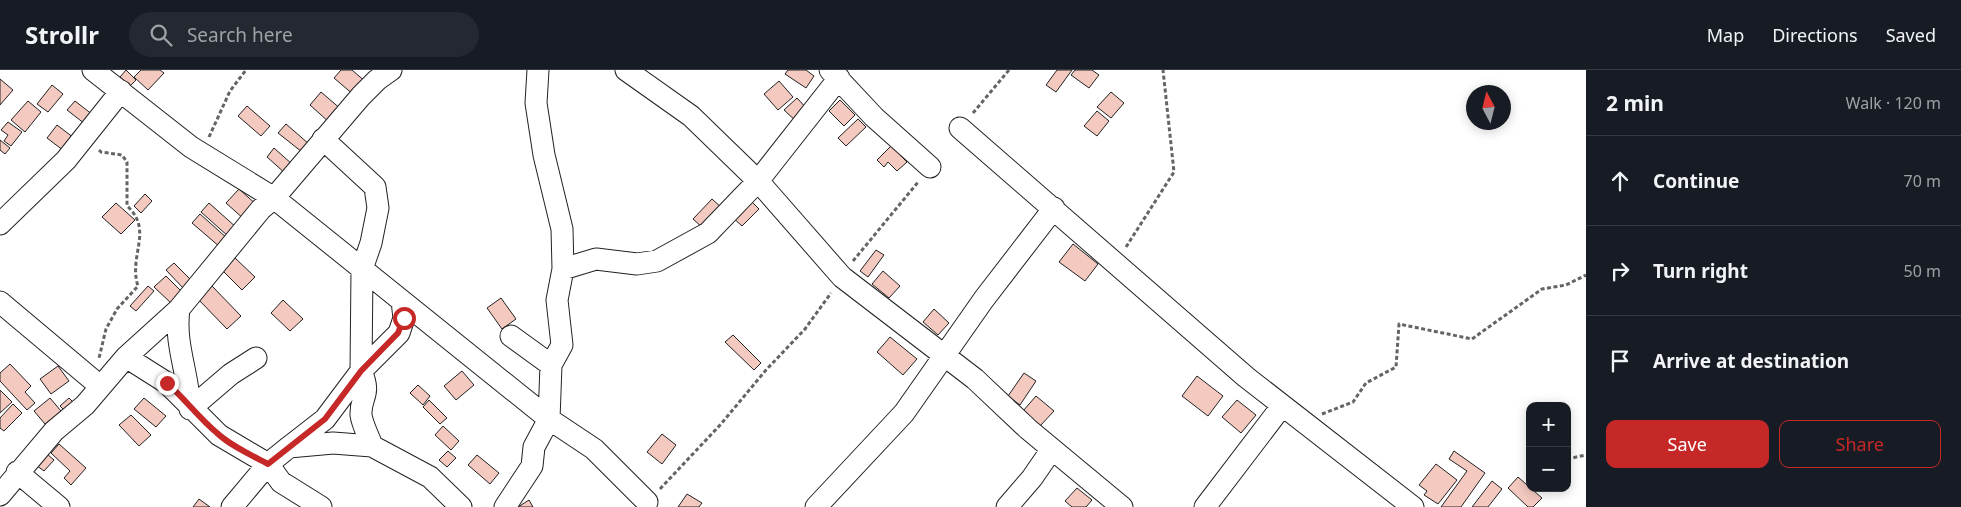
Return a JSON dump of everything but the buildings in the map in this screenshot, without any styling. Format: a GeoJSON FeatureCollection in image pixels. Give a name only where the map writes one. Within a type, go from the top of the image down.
{"type":"FeatureCollection","features":[{"type":"Feature","properties":{"kind":"street"},"geometry":{"type":"LineString","coordinates":[[93,70],[191,147],[274,198],[549,419],[594,449],[647,502]]}},
{"type":"Feature","properties":{"kind":"street"},"geometry":{"type":"LineString","coordinates":[[0,494],[17,472],[96,383],[179,309],[261,209],[274,198],[323,139],[376,80],[391,70]]}},
{"type":"Feature","properties":{"kind":"street"},"geometry":{"type":"LineString","coordinates":[[505,507],[532,466],[534,447],[549,419],[551,366],[562,345],[556,300],[563,269],[562,228],[544,155],[536,103],[538,70]]}},
{"type":"Feature","properties":{"kind":"street"},"geometry":{"type":"LineString","coordinates":[[626,70],[691,116],[758,181],[842,277],[975,380],[1052,449],[1122,507]]}},
{"type":"Feature","properties":{"kind":"street"},"geometry":{"type":"LineString","coordinates":[[563,269],[596,259],[637,264],[657,261],[708,233],[758,181],[835,74],[874,117],[930,168]]}},
{"type":"Feature","properties":{"kind":"street"},"geometry":{"type":"LineString","coordinates":[[0,224],[66,160],[121,91]]}},
{"type":"Feature","properties":{"kind":"street"},"geometry":{"type":"LineString","coordinates":[[960,128],[1282,406],[1413,507]]}},
{"type":"Feature","properties":{"kind":"street"},"geometry":{"type":"LineString","coordinates":[[323,139],[375,187],[378,208],[371,243],[362,269],[361,371],[367,393],[361,415],[372,446]]}},
{"type":"Feature","properties":{"kind":"street"},"geometry":{"type":"LineString","coordinates":[[816,507],[904,413],[944,355],[1054,208]]}},
{"type":"Feature","properties":{"kind":"street"},"geometry":{"type":"LineString","coordinates":[[232,507],[268,464],[325,419],[361,371],[398,333],[404,318],[402,301]]}},
{"type":"Feature","properties":{"kind":"street"},"geometry":{"type":"LineString","coordinates":[[0,302],[96,383]]}},
{"type":"Feature","properties":{"kind":"street"},"geometry":{"type":"LineString","coordinates":[[179,309],[177,326],[190,394],[190,410]]}},
{"type":"Feature","properties":{"kind":"street"},"geometry":{"type":"LineString","coordinates":[[511,336],[551,366]]}},
{"type":"Feature","properties":{"kind":"street"},"geometry":{"type":"LineString","coordinates":[[126,357],[167,383],[184,399],[190,410],[219,435],[268,464],[281,482],[321,507]]}},
{"type":"Feature","properties":{"kind":"street"},"geometry":{"type":"LineString","coordinates":[[190,410],[231,374],[256,358]]}},
{"type":"Feature","properties":{"kind":"street"},"geometry":{"type":"LineString","coordinates":[[1205,507],[1282,406]]}},
{"type":"Feature","properties":{"kind":"street"},"geometry":{"type":"LineString","coordinates":[[289,447],[334,443],[372,446],[434,474],[461,507]]}},
{"type":"Feature","properties":{"kind":"street"},"geometry":{"type":"LineString","coordinates":[[1007,507],[1032,478],[1052,449]]}},
{"type":"Feature","properties":{"kind":"street"},"geometry":{"type":"LineString","coordinates":[[17,472],[59,507]]}},
{"type":"Feature","properties":{"kind":"path"},"geometry":{"type":"LineString","coordinates":[[191,147],[209,138],[230,91],[246,70]]}},
{"type":"Feature","properties":{"kind":"path"},"geometry":{"type":"LineString","coordinates":[[1116,262],[1174,172],[1163,70]]}},
{"type":"Feature","properties":{"kind":"path"},"geometry":{"type":"LineString","coordinates":[[86,135],[101,152],[122,155],[127,162],[127,206],[137,215],[140,224],[135,276],[138,286],[117,309],[106,329],[96,383]]}},
{"type":"Feature","properties":{"kind":"path"},"geometry":{"type":"LineString","coordinates":[[1304,422],[1353,402],[1366,383],[1396,367],[1399,324],[1472,339],[1542,289],[1566,286],[1586,275]]}},
{"type":"Feature","properties":{"kind":"path"},"geometry":{"type":"LineString","coordinates":[[1571,458],[1586,455]]}},
{"type":"Feature","properties":{"kind":"route"},"geometry":{"type":"LineString","coordinates":[[167,383],[184,399],[190,410],[197,414],[219,435],[268,464],[325,419],[345,395],[361,371],[398,333],[404,318]]}}]}
